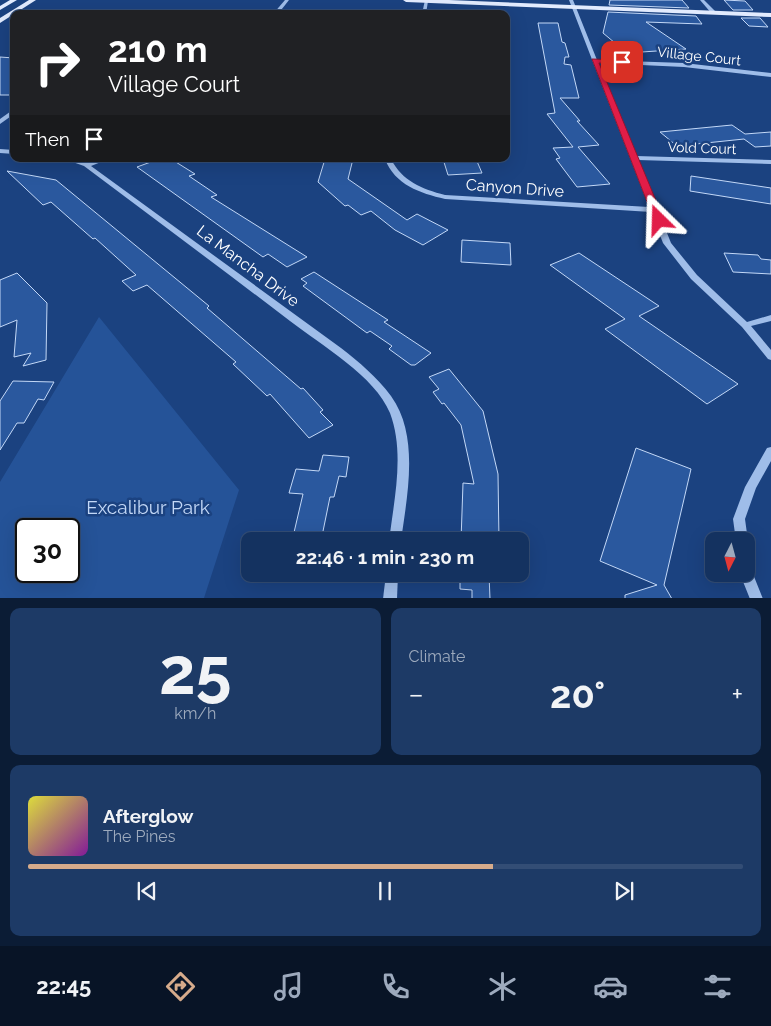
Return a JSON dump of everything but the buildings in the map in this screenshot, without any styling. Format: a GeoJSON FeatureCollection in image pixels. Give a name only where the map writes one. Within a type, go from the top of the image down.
{"type":"FeatureCollection","features":[{"type":"Feature","properties":{"kind":"main road"},"geometry":{"type":"LineString","coordinates":[[0,8],[14,0]]}},
{"type":"Feature","properties":{"kind":"main road"},"geometry":{"type":"LineString","coordinates":[[18,10],[34,0]]}},
{"type":"Feature","properties":{"kind":"main road"},"geometry":{"type":"LineString","coordinates":[[406,0],[572,3],[771,15]]}},
{"type":"Feature","properties":{"kind":"street"},"geometry":{"type":"LineString","coordinates":[[278,10],[286,0]]}},
{"type":"Feature","properties":{"kind":"street"},"geometry":{"type":"LineString","coordinates":[[702,0],[714,13]]}},
{"type":"Feature","properties":{"kind":"street"},"geometry":{"type":"LineString","coordinates":[[572,3],[667,242],[694,277],[745,325],[771,357]]}},
{"type":"Feature","properties":{"kind":"street","name":"Village Court"},"geometry":{"type":"LineString","coordinates":[[594,61],[684,65],[771,76]]}},
{"type":"Feature","properties":{"kind":"street"},"geometry":{"type":"LineString","coordinates":[[0,122],[10,114]]}},
{"type":"Feature","properties":{"kind":"street","name":"Vold Court"},"geometry":{"type":"LineString","coordinates":[[633,158],[771,162]]}},
{"type":"Feature","properties":{"kind":"street","name":"La Mancha Drive"},"geometry":{"type":"LineString","coordinates":[[78,162],[86,165],[256,290],[359,369],[380,390],[395,412],[402,440],[396,532]]}},
{"type":"Feature","properties":{"kind":"street"},"geometry":{"type":"LineString","coordinates":[[86,165],[95,162]]}},
{"type":"Feature","properties":{"kind":"street","name":"Canyon Drive"},"geometry":{"type":"LineString","coordinates":[[390,162],[395,172],[411,186],[437,195],[482,200],[655,210]]}},
{"type":"Feature","properties":{"kind":"street"},"geometry":{"type":"LineString","coordinates":[[745,325],[771,318]]}},
{"type":"Feature","properties":{"kind":"street"},"geometry":{"type":"LineString","coordinates":[[740,532],[738,519],[751,487],[771,452]]}},
{"type":"Feature","properties":{"kind":"street"},"geometry":{"type":"LineString","coordinates":[[390,598],[391,582]]}},
{"type":"Feature","properties":{"kind":"street"},"geometry":{"type":"LineString","coordinates":[[750,582],[757,598]]}},
{"type":"Feature","properties":{"kind":"green space","name":"Excalibur Park"},"geometry":{"type":"Polygon","coordinates":[[[99,317],[239,490],[204,598],[0,598],[0,482],[99,317]]]}},
{"type":"Feature","properties":{"kind":"route"},"geometry":{"type":"LineString","coordinates":[[622,62],[594,61],[659,220]]}}]}
